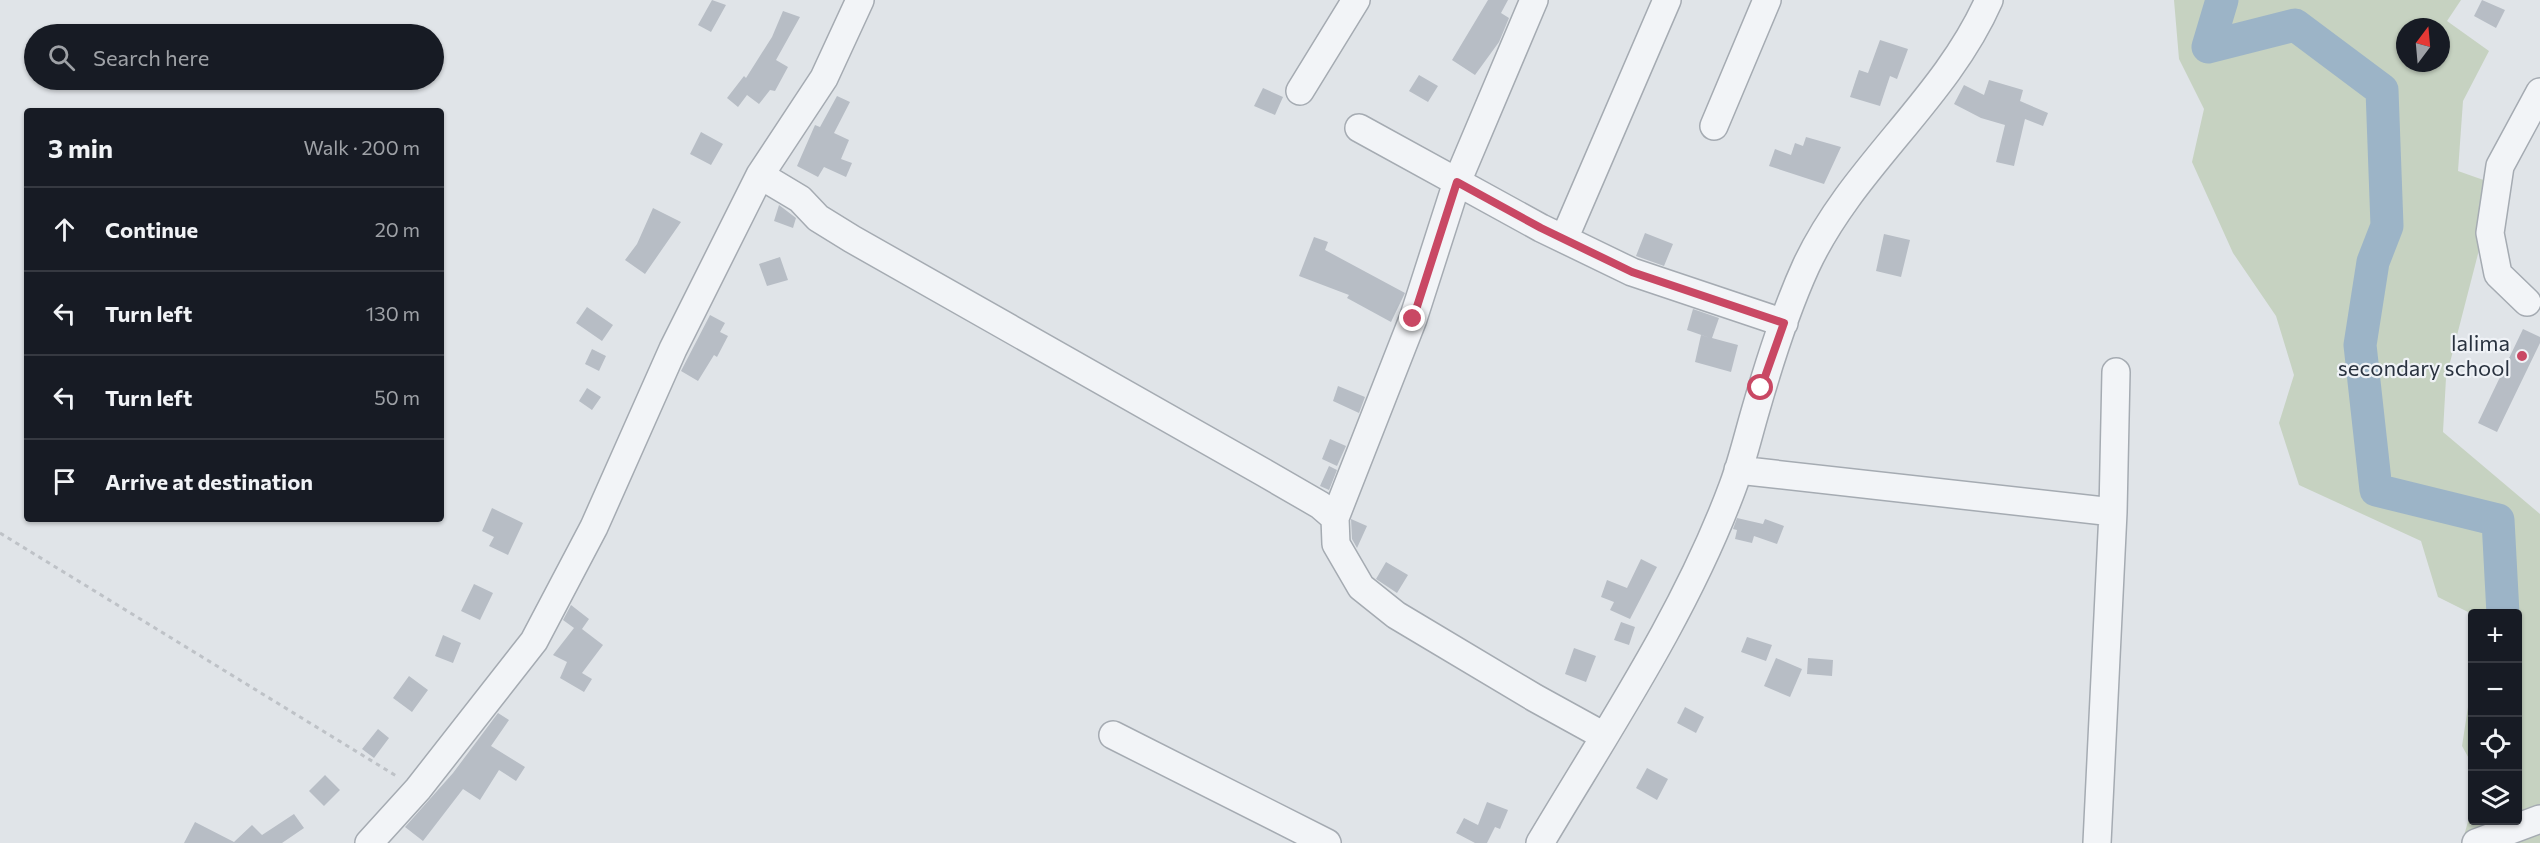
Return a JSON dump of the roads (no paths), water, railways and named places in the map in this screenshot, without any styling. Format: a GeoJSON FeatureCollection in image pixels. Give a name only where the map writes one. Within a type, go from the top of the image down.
{"type":"FeatureCollection","features":[{"type":"Feature","properties":{"kind":"street"},"geometry":{"type":"LineString","coordinates":[[369,843],[417,789],[534,641],[594,527],[673,349],[760,175],[824,78],[860,0]]}},
{"type":"Feature","properties":{"kind":"street"},"geometry":{"type":"LineString","coordinates":[[1300,91],[1356,0]]}},
{"type":"Feature","properties":{"kind":"street"},"geometry":{"type":"LineString","coordinates":[[1534,0],[1457,182],[1413,319],[1335,518],[1336,544],[1361,587],[1396,615],[1534,698],[1604,736]]}},
{"type":"Feature","properties":{"kind":"street"},"geometry":{"type":"LineString","coordinates":[[1564,239],[1667,0]]}},
{"type":"Feature","properties":{"kind":"street"},"geometry":{"type":"LineString","coordinates":[[1714,126],[1767,0]]}},
{"type":"Feature","properties":{"kind":"street"},"geometry":{"type":"LineString","coordinates":[[1540,843],[1676,615],[1738,470],[1784,323],[1806,266],[1825,230],[1860,177],[1960,56],[1980,3]]}},
{"type":"Feature","properties":{"kind":"street"},"geometry":{"type":"LineString","coordinates":[[2527,302],[2498,274],[2490,233],[2500,166],[2540,92]]}},
{"type":"Feature","properties":{"kind":"street"},"geometry":{"type":"LineString","coordinates":[[1359,128],[1564,239],[1632,272],[1784,323]]}},
{"type":"Feature","properties":{"kind":"street"},"geometry":{"type":"LineString","coordinates":[[760,175],[800,199],[818,218],[852,239],[1263,472],[1320,505],[1335,518]]}},
{"type":"Feature","properties":{"kind":"street"},"geometry":{"type":"LineString","coordinates":[[2097,843],[2113,512],[2116,372]]}},
{"type":"Feature","properties":{"kind":"street"},"geometry":{"type":"LineString","coordinates":[[1738,470],[2113,512]]}},
{"type":"Feature","properties":{"kind":"street"},"geometry":{"type":"LineString","coordinates":[[1113,735],[1327,843]]}},
{"type":"Feature","properties":{"kind":"street"},"geometry":{"type":"LineString","coordinates":[[2476,843],[2537,820]]}},
{"type":"Feature","properties":{"kind":"waterway"},"geometry":{"type":"LineString","coordinates":[[2222,0],[2208,47],[2295,25],[2382,90],[2387,226],[2373,262],[2360,345],[2376,490],[2498,520],[2503,609]]}},
{"type":"Feature","properties":{"kind":"place","name":"lalima secondary school"},"geometry":{"type":"Point","coordinates":[2522,356]}}]}
